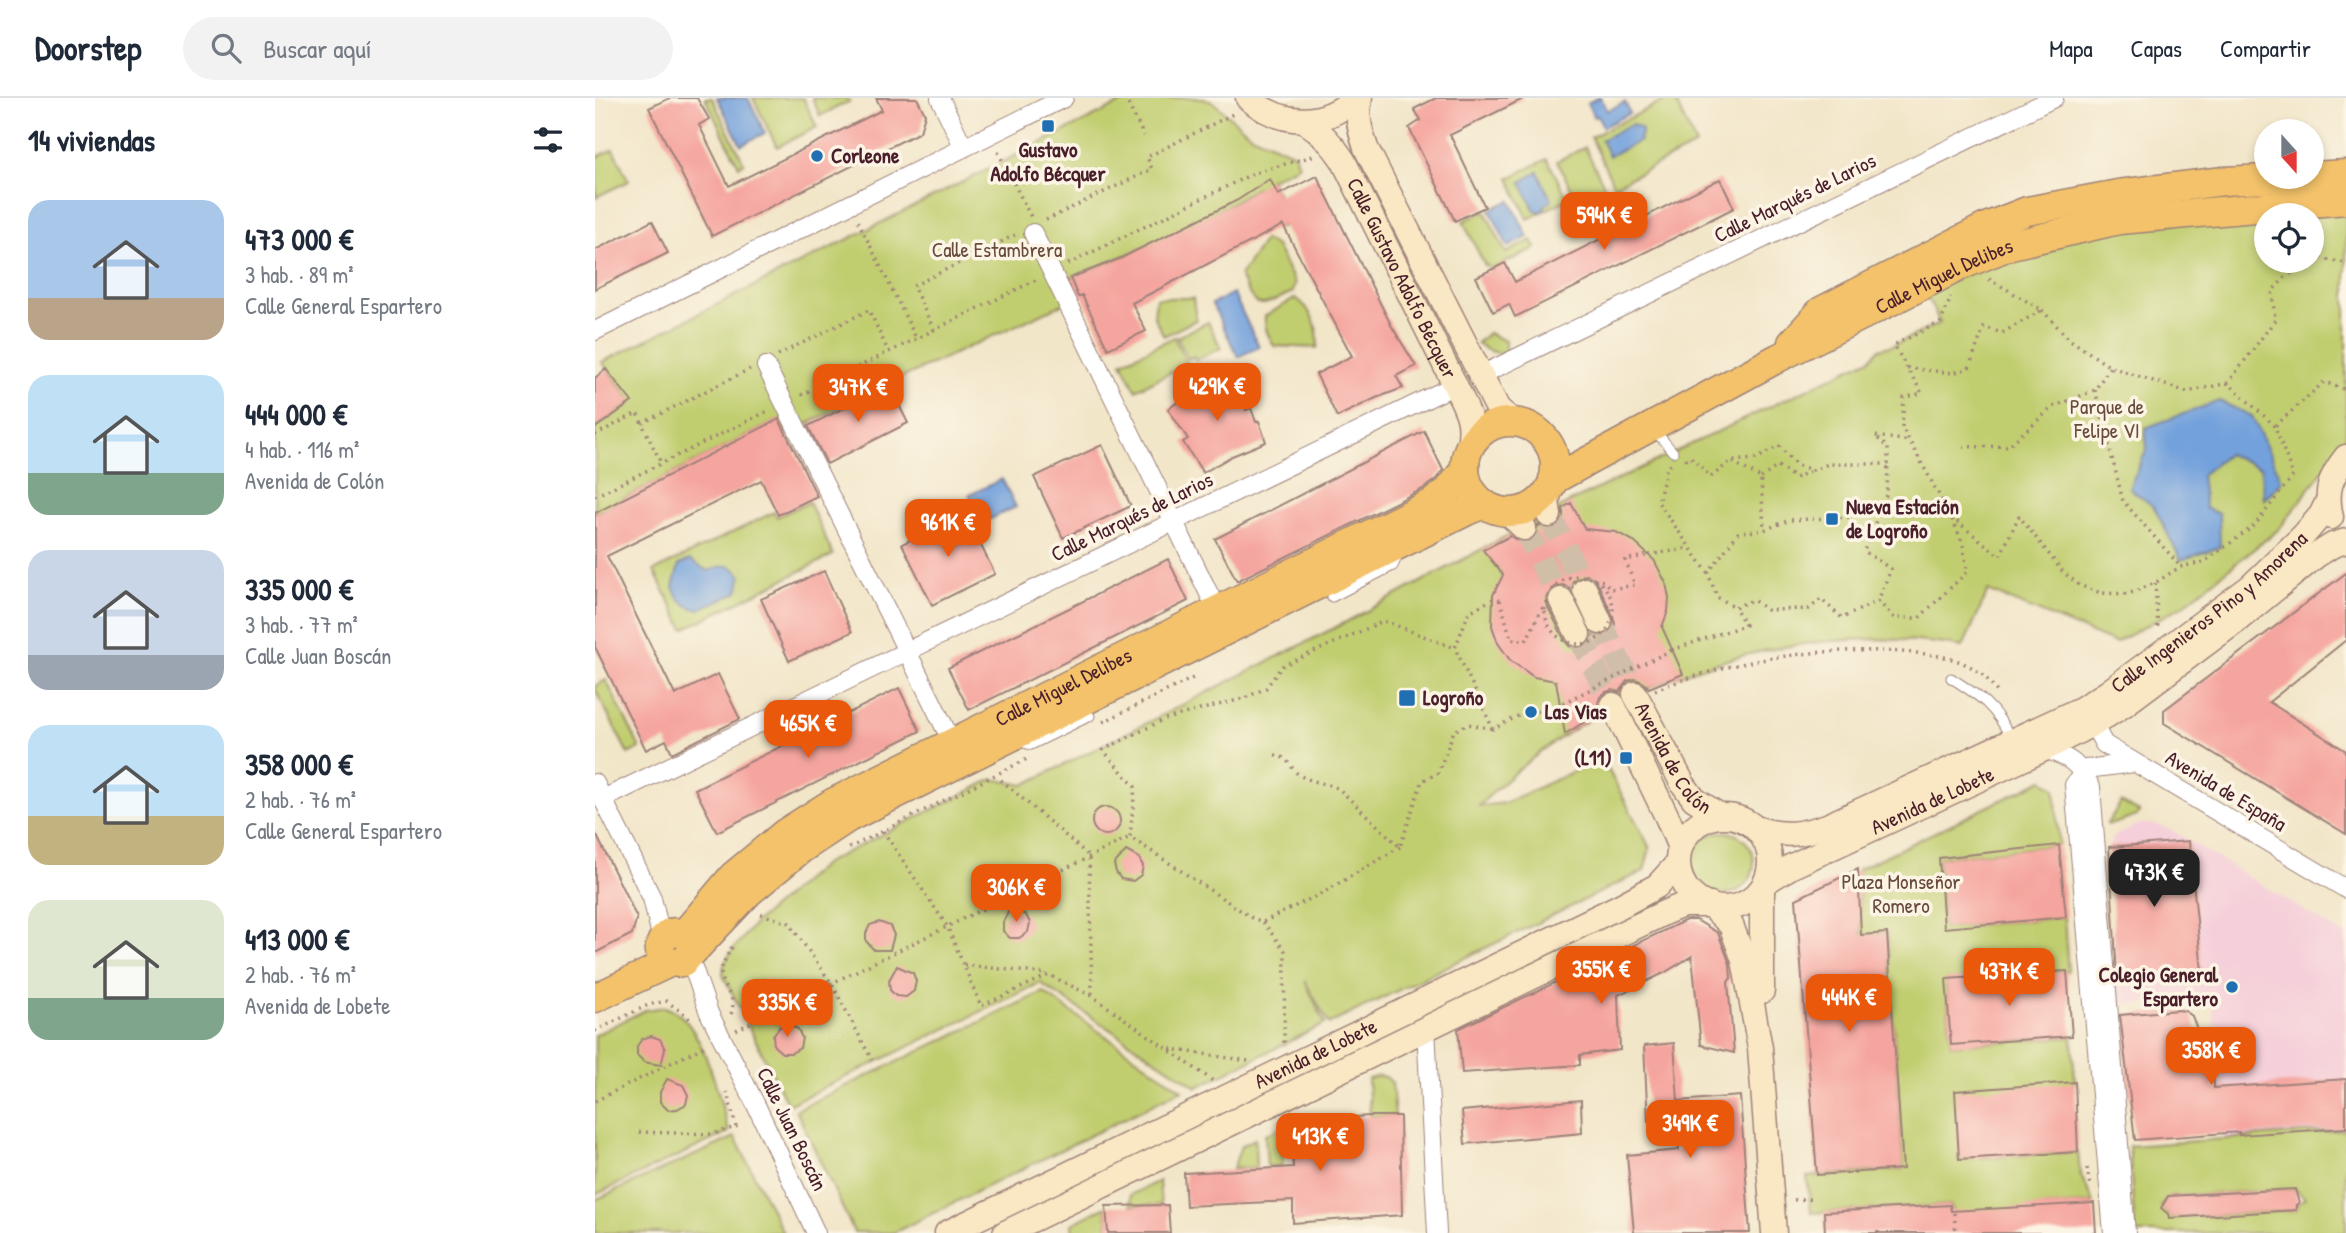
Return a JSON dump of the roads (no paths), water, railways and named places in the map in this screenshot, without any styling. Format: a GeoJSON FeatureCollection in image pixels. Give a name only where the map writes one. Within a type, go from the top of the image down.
{"type":"FeatureCollection","features":[{"type":"Feature","properties":{"kind":"main road"},"geometry":{"type":"LineString","coordinates":[[1244,105],[1260,108],[1289,120],[1305,121],[1331,115],[1355,98]]}},
{"type":"Feature","properties":{"kind":"main road","name":"Calle Gustavo Adolfo Bécquer"},"geometry":{"type":"LineString","coordinates":[[1360,98],[1357,111],[1366,148],[1498,409],[1510,419],[1534,428],[1542,435],[1549,444],[1559,473]]}},
{"type":"Feature","properties":{"kind":"main road","name":"Calle Gustavo Adolfo Bécquer"},"geometry":{"type":"LineString","coordinates":[[1305,121],[1327,137],[1343,160],[1455,385],[1471,421],[1468,482],[1474,494],[1489,507]]}},
{"type":"Feature","properties":{"kind":"main road","name":"Calle Miguel Delibes"},"geometry":{"type":"LineString","coordinates":[[1559,473],[1965,264],[2011,245],[2119,219],[2327,193],[2346,174]]}},
{"type":"Feature","properties":{"kind":"main road","name":"Calle Miguel Delibes"},"geometry":{"type":"LineString","coordinates":[[1779,358],[1821,311],[1986,227],[2028,211],[2144,191],[2254,180]]}},
{"type":"Feature","properties":{"kind":"main road"},"geometry":{"type":"LineString","coordinates":[[1467,460],[1481,432],[1501,423],[1518,423]]}},
{"type":"Feature","properties":{"kind":"main road","name":"Calle Ingenieros Pino y Amorena"},"geometry":{"type":"LineString","coordinates":[[2089,715],[2159,655],[2250,587],[2302,537],[2321,515],[2327,503],[2331,478],[2346,457]]}},
{"type":"Feature","properties":{"kind":"main road","name":"Calle Miguel Delibes"},"geometry":{"type":"LineString","coordinates":[[676,949],[733,876],[785,833],[832,803],[1432,503],[1448,491],[1467,460]]}},
{"type":"Feature","properties":{"kind":"main road"},"geometry":{"type":"LineString","coordinates":[[1489,507],[1505,512],[1527,509],[1545,496],[1559,473]]}},
{"type":"Feature","properties":{"kind":"main road"},"geometry":{"type":"LineString","coordinates":[[1549,515],[1547,501],[1559,473]]}},
{"type":"Feature","properties":{"kind":"main road","name":"Calle Ingenieros Pino y Amorena"},"geometry":{"type":"LineString","coordinates":[[2089,715],[2125,704],[2235,622],[2317,555],[2346,540],[2330,517],[2327,503]]}},
{"type":"Feature","properties":{"kind":"main road"},"geometry":{"type":"LineString","coordinates":[[1489,507],[1511,516],[1524,528]]}},
{"type":"Feature","properties":{"kind":"main road","name":"Calle Miguel Delibes"},"geometry":{"type":"LineString","coordinates":[[676,949],[810,843],[848,818],[1467,511],[1489,507]]}},
{"type":"Feature","properties":{"kind":"main road"},"geometry":{"type":"LineString","coordinates":[[1588,584],[1600,622]]}},
{"type":"Feature","properties":{"kind":"main road"},"geometry":{"type":"LineString","coordinates":[[1553,601],[1578,634]]}},
{"type":"Feature","properties":{"kind":"main road","name":"Avenida de Colón"},"geometry":{"type":"LineString","coordinates":[[1678,856],[1633,697],[1683,784],[1694,799],[1719,815]]}},
{"type":"Feature","properties":{"kind":"main road","name":"Avenida de Lobete"},"geometry":{"type":"LineString","coordinates":[[1755,828],[1776,835],[1799,835],[1827,826],[2012,741],[2089,715]]}},
{"type":"Feature","properties":{"kind":"main road","name":"Avenida de Lobete"},"geometry":{"type":"LineString","coordinates":[[1764,887],[1792,866],[2044,749],[2089,715]]}},
{"type":"Feature","properties":{"kind":"main road"},"geometry":{"type":"LineString","coordinates":[[1760,1048],[1764,887],[1770,869],[1764,840],[1755,828],[1737,818],[1719,815],[1709,816],[1684,837],[1678,856],[1679,875],[1689,893],[1723,909],[1748,903],[1764,887]]}},
{"type":"Feature","properties":{"kind":"main road","name":"Avenida de Lobete"},"geometry":{"type":"LineString","coordinates":[[947,1233],[1620,906],[1657,886],[1678,856]]}},
{"type":"Feature","properties":{"kind":"main road","name":"Avenida de Lobete"},"geometry":{"type":"LineString","coordinates":[[1005,1233],[1666,912],[1682,905],[1710,905]]}},
{"type":"Feature","properties":{"kind":"main road"},"geometry":{"type":"LineString","coordinates":[[1710,905],[1731,925],[1738,939],[1760,1048],[1774,1233]]}},
{"type":"Feature","properties":{"kind":"main road"},"geometry":{"type":"LineString","coordinates":[[595,979],[676,949]]}},
{"type":"Feature","properties":{"kind":"main road"},"geometry":{"type":"LineString","coordinates":[[595,998],[676,949]]}},
{"type":"Feature","properties":{"kind":"street"},"geometry":{"type":"LineString","coordinates":[[940,98],[964,148]]}},
{"type":"Feature","properties":{"kind":"street"},"geometry":{"type":"LineString","coordinates":[[595,331],[1064,98]]}},
{"type":"Feature","properties":{"kind":"street","name":"Calle Marqués de Larios"},"geometry":{"type":"LineString","coordinates":[[1481,375],[2054,98]]}},
{"type":"Feature","properties":{"kind":"street"},"geometry":{"type":"LineString","coordinates":[[1033,233],[1217,610]]}},
{"type":"Feature","properties":{"kind":"street"},"geometry":{"type":"LineString","coordinates":[[765,364],[945,728]]}},
{"type":"Feature","properties":{"kind":"street","name":"Calle Marqués de Larios"},"geometry":{"type":"LineString","coordinates":[[603,799],[1455,385]]}},
{"type":"Feature","properties":{"kind":"street","name":"Avenida de España"},"geometry":{"type":"LineString","coordinates":[[2089,715],[2104,744],[2342,884]]}},
{"type":"Feature","properties":{"kind":"street"},"geometry":{"type":"LineString","coordinates":[[2044,749],[2064,755],[2083,771],[2091,787],[2126,1233]]}},
{"type":"Feature","properties":{"kind":"street"},"geometry":{"type":"LineString","coordinates":[[2113,1233],[2074,785],[2083,771],[2099,766],[2134,763]]}},
{"type":"Feature","properties":{"kind":"street","name":"Calle Juan Boscán"},"geometry":{"type":"LineString","coordinates":[[595,783],[713,1030],[817,1232]]}},
{"type":"Feature","properties":{"kind":"street"},"geometry":{"type":"LineString","coordinates":[[1426,1028],[1437,1233]]}},
{"type":"Feature","properties":{"kind":"lane"},"geometry":{"type":"LineString","coordinates":[[1638,433],[1657,433],[1673,452]]}},
{"type":"Feature","properties":{"kind":"lane"},"geometry":{"type":"LineString","coordinates":[[1332,597],[1392,566],[1404,543]]}},
{"type":"Feature","properties":{"kind":"lane"},"geometry":{"type":"LineString","coordinates":[[1951,678],[1977,694],[2001,718],[2012,741]]}},
{"type":"Feature","properties":{"kind":"lane"},"geometry":{"type":"LineString","coordinates":[[1008,739],[1031,745],[1090,716]]}},
{"type":"Feature","properties":{"kind":"water"},"geometry":{"type":"Polygon","coordinates":[[[717,98],[748,98],[765,133],[741,145],[717,98]]]}},
{"type":"Feature","properties":{"kind":"water"},"geometry":{"type":"Polygon","coordinates":[[[1601,98],[1607,111],[1625,102],[1630,113],[1603,127],[1587,103],[1601,98]]]}},
{"type":"Feature","properties":{"kind":"water"},"geometry":{"type":"Polygon","coordinates":[[[1632,124],[1642,129],[1640,141],[1609,156],[1601,140],[1632,124]]]}},
{"type":"Feature","properties":{"kind":"water"},"geometry":{"type":"Polygon","coordinates":[[[1538,172],[1552,201],[1539,212],[1534,209],[1521,182],[1538,172]]]}},
{"type":"Feature","properties":{"kind":"water"},"geometry":{"type":"Polygon","coordinates":[[[1510,200],[1528,237],[1508,247],[1490,210],[1510,200]]]}},
{"type":"Feature","properties":{"kind":"water"},"geometry":{"type":"Polygon","coordinates":[[[1233,293],[1259,347],[1238,357],[1212,304],[1233,293]]]}},
{"type":"Feature","properties":{"kind":"water"},"geometry":{"type":"Polygon","coordinates":[[[2219,401],[2252,416],[2282,481],[2264,499],[2261,468],[2228,454],[2201,475],[2205,508],[2219,514],[2220,547],[2181,560],[2154,507],[2129,488],[2147,449],[2145,428],[2219,401]]]}},
{"type":"Feature","properties":{"kind":"water"},"geometry":{"type":"Polygon","coordinates":[[[1002,479],[1016,507],[982,523],[969,495],[1002,479]]]}},
{"type":"Feature","properties":{"kind":"water"},"geometry":{"type":"Polygon","coordinates":[[[690,560],[708,571],[730,566],[741,576],[739,589],[736,593],[699,609],[687,605],[673,587],[679,565],[690,560]]]}},
{"type":"Feature","properties":{"kind":"tunnel"},"geometry":{"type":"LineString","coordinates":[[1549,515],[1585,590]]}},
{"type":"Feature","properties":{"kind":"tunnel"},"geometry":{"type":"LineString","coordinates":[[1524,528],[1561,600]]}},
{"type":"Feature","properties":{"kind":"tunnel"},"geometry":{"type":"LineString","coordinates":[[1600,622],[1635,694]]}},
{"type":"Feature","properties":{"kind":"tunnel"},"geometry":{"type":"LineString","coordinates":[[1578,634],[1613,705]]}},
{"type":"Feature","properties":{"kind":"place","name":"Gustavo Adolfo Bécquer"},"geometry":{"type":"Point","coordinates":[1048,126]}},
{"type":"Feature","properties":{"kind":"place","name":"Corleone"},"geometry":{"type":"Point","coordinates":[817,156]}},
{"type":"Feature","properties":{"kind":"place","name":"Nueva Estación de Logroño"},"geometry":{"type":"Point","coordinates":[1832,519]}},
{"type":"Feature","properties":{"kind":"place","name":"Logroño"},"geometry":{"type":"Point","coordinates":[1407,698]}},
{"type":"Feature","properties":{"kind":"place","name":"Las Vias"},"geometry":{"type":"Point","coordinates":[1531,712]}},
{"type":"Feature","properties":{"kind":"place","name":"(L11)"},"geometry":{"type":"Point","coordinates":[1626,758]}},
{"type":"Feature","properties":{"kind":"place","name":"Colegio General Espartero"},"geometry":{"type":"Point","coordinates":[2232,987]}},
{"type":"Feature","properties":{"kind":"park label","name":"Calle Estambrera"},"geometry":{"type":"Point","coordinates":[997,250]}},
{"type":"Feature","properties":{"kind":"park label","name":"Parque de Felipe VI"},"geometry":{"type":"Point","coordinates":[2107,419]}},
{"type":"Feature","properties":{"kind":"park label","name":"Plaza Monseñor Romero"},"geometry":{"type":"Point","coordinates":[1901,894]}}]}
